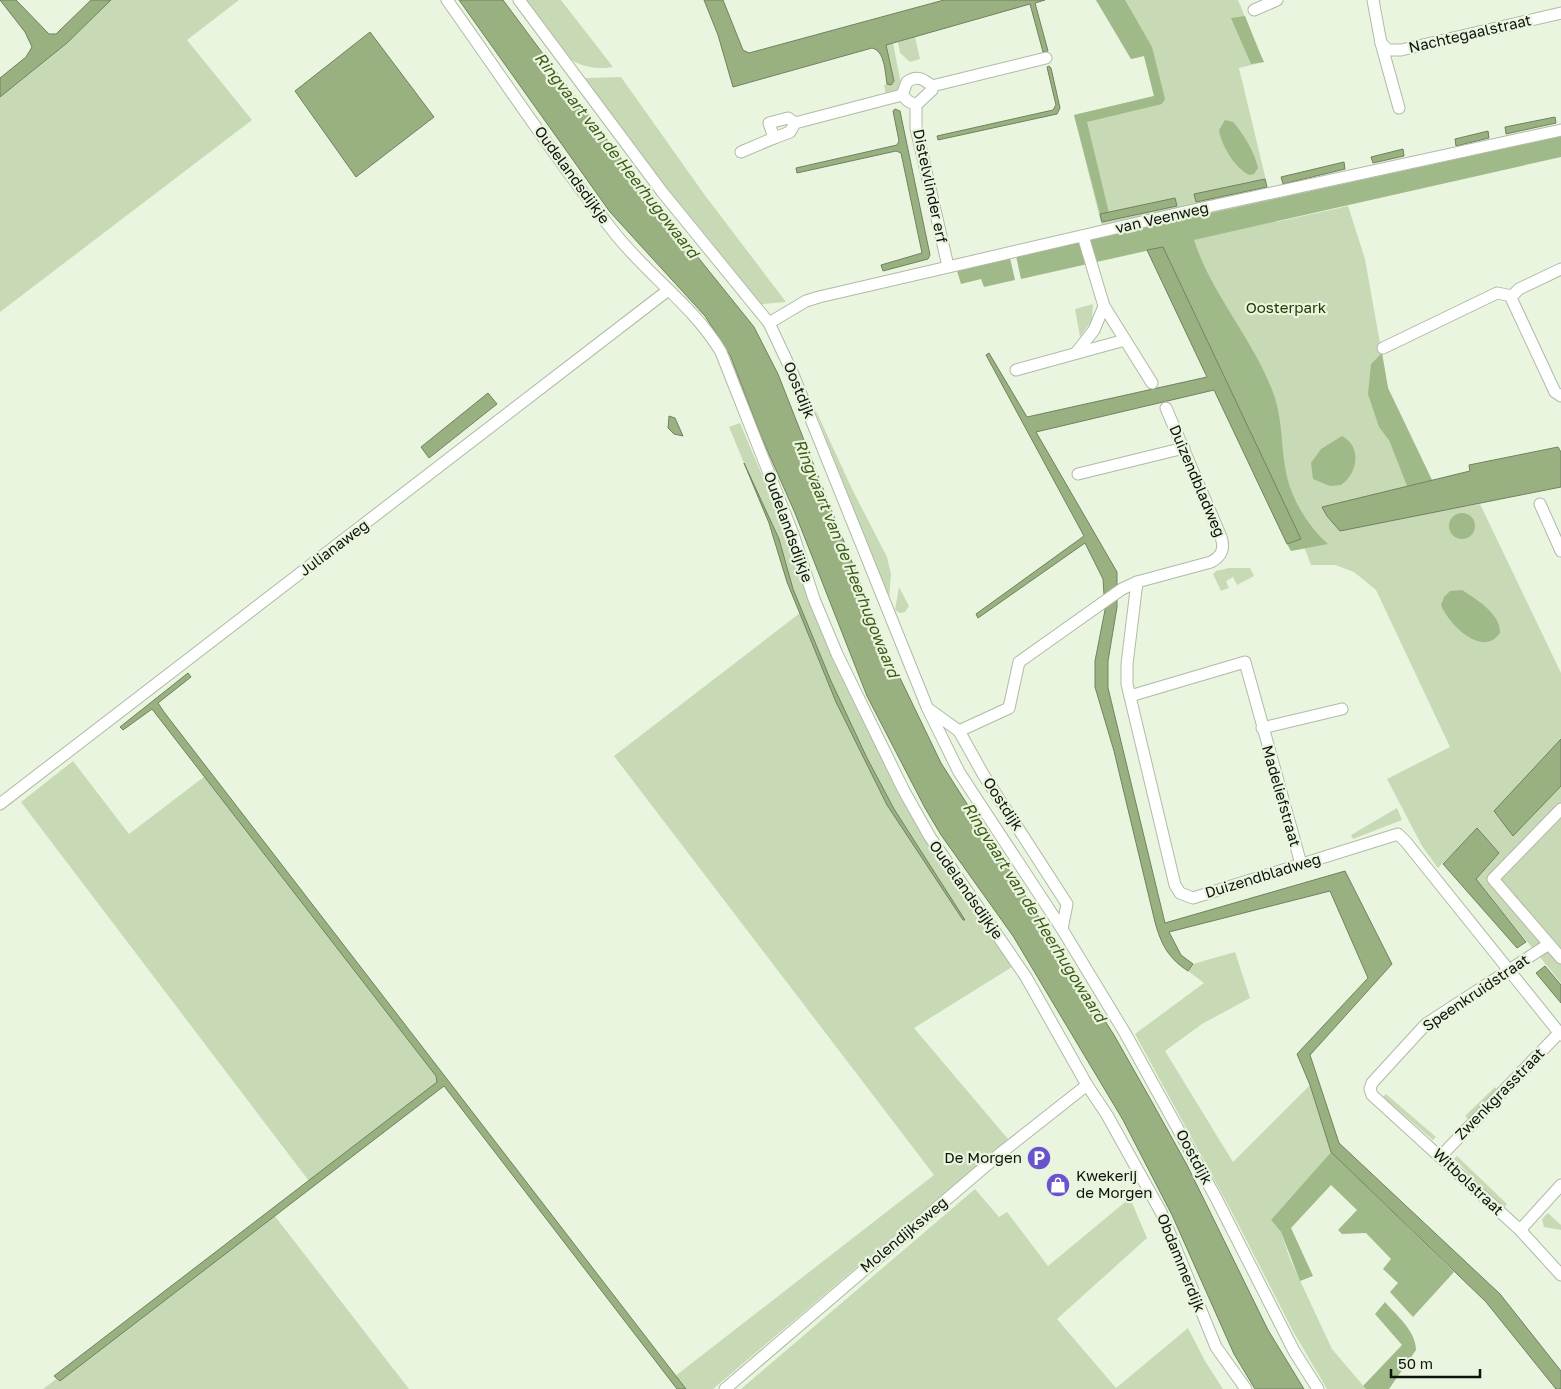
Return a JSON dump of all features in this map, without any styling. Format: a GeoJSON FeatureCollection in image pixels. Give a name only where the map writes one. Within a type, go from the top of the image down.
{"type":"FeatureCollection","features":[{"type":"Feature","properties":{"kind":"street","name":"Oudelandsdijkje"},"geometry":{"type":"LineString","coordinates":[[447,0],[614,233],[668,291],[691,312],[711,336],[721,352],[793,534],[814,600],[837,654],[904,791],[930,837],[1026,977],[1087,1085]]}},
{"type":"Feature","properties":{"kind":"street","name":"Oostdijk"},"geometry":{"type":"LineString","coordinates":[[519,0],[663,193],[769,323],[792,372],[927,707],[959,772],[1062,929],[1156,1089],[1294,1350],[1318,1389]]}},
{"type":"Feature","properties":{"kind":"street"},"geometry":{"type":"LineString","coordinates":[[1254,10],[1278,0]]}},
{"type":"Feature","properties":{"kind":"street"},"geometry":{"type":"LineString","coordinates":[[1372,0],[1381,43],[1399,108]]}},
{"type":"Feature","properties":{"kind":"street","name":"Nachtegaalstraat"},"geometry":{"type":"LineString","coordinates":[[1381,43],[1388,50],[1401,50],[1561,13]]}},
{"type":"Feature","properties":{"kind":"street"},"geometry":{"type":"LineString","coordinates":[[932,86],[1046,58]]}},
{"type":"Feature","properties":{"kind":"street"},"geometry":{"type":"LineString","coordinates":[[904,78],[926,80],[932,86],[930,93],[916,105],[908,102],[902,95],[904,78]]}},
{"type":"Feature","properties":{"kind":"street"},"geometry":{"type":"LineString","coordinates":[[741,152],[774,138],[769,123],[788,118],[795,123],[902,95]]}},
{"type":"Feature","properties":{"kind":"street","name":"Distelvlinder erf"},"geometry":{"type":"LineString","coordinates":[[916,105],[916,128],[948,266]]}},
{"type":"Feature","properties":{"kind":"street","name":"van Veenweg"},"geometry":{"type":"LineString","coordinates":[[769,323],[814,299],[948,266],[1561,130]]}},
{"type":"Feature","properties":{"kind":"street"},"geometry":{"type":"LineString","coordinates":[[1083,236],[1104,306],[1152,383]]}},
{"type":"Feature","properties":{"kind":"street"},"geometry":{"type":"LineString","coordinates":[[1561,270],[1519,289],[1512,296],[1512,304],[1555,392],[1561,396]]}},
{"type":"Feature","properties":{"kind":"street","name":"Julianaweg"},"geometry":{"type":"LineString","coordinates":[[0,804],[668,291]]}},
{"type":"Feature","properties":{"kind":"street"},"geometry":{"type":"LineString","coordinates":[[1382,348],[1497,293],[1512,296]]}},
{"type":"Feature","properties":{"kind":"street"},"geometry":{"type":"LineString","coordinates":[[1076,353],[1094,330],[1104,306]]}},
{"type":"Feature","properties":{"kind":"street"},"geometry":{"type":"LineString","coordinates":[[1016,370],[1125,340]]}},
{"type":"Feature","properties":{"kind":"street","name":"Duizendbladweg"},"geometry":{"type":"LineString","coordinates":[[959,730],[1009,708],[1019,662],[1101,602],[1137,582],[1217,559],[1223,549],[1221,537],[1166,408]]}},
{"type":"Feature","properties":{"kind":"street"},"geometry":{"type":"LineString","coordinates":[[1078,474],[1184,448]]}},
{"type":"Feature","properties":{"kind":"street"},"geometry":{"type":"LineString","coordinates":[[1540,504],[1560,545]]}},
{"type":"Feature","properties":{"kind":"street","name":"Duizendbladweg"},"geometry":{"type":"LineString","coordinates":[[1137,582],[1126,664],[1130,696],[1175,885],[1180,893],[1188,898],[1193,898],[1392,835],[1401,836],[1508,970]]}},
{"type":"Feature","properties":{"kind":"street","name":"Madeliefstraat"},"geometry":{"type":"LineString","coordinates":[[1130,696],[1245,662],[1301,864]]}},
{"type":"Feature","properties":{"kind":"street"},"geometry":{"type":"LineString","coordinates":[[927,707],[959,730]]}},
{"type":"Feature","properties":{"kind":"street","name":"Madeliefstraat"},"geometry":{"type":"LineString","coordinates":[[1262,728],[1342,709]]}},
{"type":"Feature","properties":{"kind":"street","name":"Oostdijk"},"geometry":{"type":"LineString","coordinates":[[959,730],[983,774],[1067,904],[1062,929]]}},
{"type":"Feature","properties":{"kind":"street"},"geometry":{"type":"LineString","coordinates":[[1561,808],[1494,879],[1561,958]]}},
{"type":"Feature","properties":{"kind":"street","name":"Speenkruidstraat"},"geometry":{"type":"LineString","coordinates":[[1370,1092],[1372,1082],[1426,1024],[1549,944]]}},
{"type":"Feature","properties":{"kind":"street"},"geometry":{"type":"LineString","coordinates":[[1508,970],[1560,1034]]}},
{"type":"Feature","properties":{"kind":"street","name":"Zwenkgrasstraat"},"geometry":{"type":"LineString","coordinates":[[1441,1156],[1560,1034]]}},
{"type":"Feature","properties":{"kind":"street","name":"Molendijksweg"},"geometry":{"type":"LineString","coordinates":[[725,1389],[995,1158],[1087,1085]]}},
{"type":"Feature","properties":{"kind":"street","name":"Obdammerdijk"},"geometry":{"type":"LineString","coordinates":[[1087,1085],[1107,1114],[1161,1212],[1216,1347],[1246,1389]]}},
{"type":"Feature","properties":{"kind":"street","name":"Witbolstraat"},"geometry":{"type":"LineString","coordinates":[[1370,1092],[1520,1230],[1561,1276]]}},
{"type":"Feature","properties":{"kind":"street"},"geometry":{"type":"LineString","coordinates":[[1520,1230],[1561,1185]]}},
{"type":"Feature","properties":{"kind":"green space"},"geometry":{"type":"Polygon","coordinates":[[[111,0],[239,0],[187,40],[252,120],[0,312],[0,97],[67,43],[111,0]]]}},
{"type":"Feature","properties":{"kind":"green space"},"geometry":{"type":"Polygon","coordinates":[[[526,0],[561,0],[613,67],[589,67],[568,57],[526,0]]]}},
{"type":"Feature","properties":{"kind":"green space","name":"Oosterpark"},"geometry":{"type":"Polygon","coordinates":[[[1096,0],[1238,0],[1264,62],[1239,68],[1276,222],[1348,206],[1365,259],[1388,388],[1446,510],[1480,504],[1561,673],[1561,983],[1476,879],[1499,853],[1477,828],[1438,868],[1422,846],[1387,779],[1450,747],[1376,590],[1354,572],[1335,565],[1311,565],[1301,539],[1164,247],[1110,259],[1074,115],[1154,96],[1144,56],[1131,59],[1096,0]]]}},
{"type":"Feature","properties":{"kind":"green space"},"geometry":{"type":"Polygon","coordinates":[[[915,37],[920,59],[910,62],[900,53],[898,42],[915,37]]]}},
{"type":"Feature","properties":{"kind":"green space"},"geometry":{"type":"Polygon","coordinates":[[[893,43],[901,84],[900,90],[886,96],[884,85],[894,81],[885,45],[893,43]]]}},
{"type":"Feature","properties":{"kind":"green space"},"geometry":{"type":"Polygon","coordinates":[[[621,77],[704,194],[786,302],[762,304],[666,187],[584,78],[621,77]]]}},
{"type":"Feature","properties":{"kind":"green space"},"geometry":{"type":"Polygon","coordinates":[[[1093,304],[1092,320],[1080,337],[1075,309],[1093,304]]]}},
{"type":"Feature","properties":{"kind":"green space"},"geometry":{"type":"Polygon","coordinates":[[[811,400],[853,491],[887,557],[891,574],[889,600],[811,400]]]}},
{"type":"Feature","properties":{"kind":"green space"},"geometry":{"type":"Polygon","coordinates":[[[740,423],[789,539],[817,622],[850,690],[986,928],[1012,967],[914,1028],[1008,1139],[713,1389],[683,1389],[674,1377],[934,1175],[614,756],[800,613],[769,523],[729,427],[740,423]]]}},
{"type":"Feature","properties":{"kind":"green space"},"geometry":{"type":"Polygon","coordinates":[[[1229,568],[1250,568],[1254,576],[1237,585],[1233,577],[1226,581],[1229,588],[1221,591],[1213,574],[1216,571],[1229,568]]]}},
{"type":"Feature","properties":{"kind":"green space"},"geometry":{"type":"Polygon","coordinates":[[[899,587],[909,606],[905,612],[900,613],[895,610],[899,587]]]}},
{"type":"Feature","properties":{"kind":"green space"},"geometry":{"type":"Polygon","coordinates":[[[73,761],[129,834],[209,773],[445,1081],[312,1185],[21,802],[73,761]]]}},
{"type":"Feature","properties":{"kind":"green space"},"geometry":{"type":"Polygon","coordinates":[[[1397,808],[1402,820],[1353,839],[1351,835],[1397,808]]]}},
{"type":"Feature","properties":{"kind":"green space"},"geometry":{"type":"Polygon","coordinates":[[[1235,952],[1250,998],[1202,1024],[1165,1051],[1233,1162],[1310,1085],[1331,1152],[1271,1220],[1281,1232],[1290,1259],[1332,1349],[1366,1389],[1327,1389],[1294,1333],[1234,1216],[1135,1034],[1204,983],[1188,971],[1193,964],[1235,952]]]}},
{"type":"Feature","properties":{"kind":"green space"},"geometry":{"type":"Polygon","coordinates":[[[1495,1087],[1498,1091],[1469,1120],[1465,1116],[1495,1087]]]}},
{"type":"Feature","properties":{"kind":"green space"},"geometry":{"type":"Polygon","coordinates":[[[1386,1094],[1436,1137],[1433,1140],[1383,1097],[1386,1094]]]}},
{"type":"Feature","properties":{"kind":"green space"},"geometry":{"type":"Polygon","coordinates":[[[1457,1156],[1507,1204],[1504,1208],[1454,1159],[1457,1156]]]}},
{"type":"Feature","properties":{"kind":"green space"},"geometry":{"type":"Polygon","coordinates":[[[975,1189],[999,1217],[1007,1212],[1048,1266],[1130,1198],[1147,1238],[1057,1319],[1116,1388],[1188,1328],[1205,1361],[1223,1389],[741,1389],[975,1189]]]}},
{"type":"Feature","properties":{"kind":"green space"},"geometry":{"type":"Polygon","coordinates":[[[1548,1213],[1561,1225],[1561,1230],[1544,1227],[1542,1219],[1548,1213]]]}},
{"type":"Feature","properties":{"kind":"green space"},"geometry":{"type":"Polygon","coordinates":[[[274,1215],[409,1389],[43,1389],[274,1215]]]}},
{"type":"Feature","properties":{"kind":"shaded area"},"geometry":{"type":"Polygon","coordinates":[[[1096,0],[1125,0],[1152,47],[1165,99],[1162,104],[1087,122],[1109,213],[1100,214],[1074,115],[1154,96],[1144,56],[1131,59],[1096,0]]]}},
{"type":"Feature","properties":{"kind":"shaded area"},"geometry":{"type":"Polygon","coordinates":[[[1245,16],[1264,62],[1251,64],[1231,18],[1245,16]]]}},
{"type":"Feature","properties":{"kind":"shaded area"},"geometry":{"type":"Polygon","coordinates":[[[1225,120],[1233,122],[1248,144],[1258,168],[1254,174],[1249,175],[1244,172],[1234,162],[1226,149],[1219,130],[1225,120]]]}},
{"type":"Feature","properties":{"kind":"shaded area"},"geometry":{"type":"Polygon","coordinates":[[[1561,136],[1561,157],[1194,240],[1212,280],[1267,377],[1275,398],[1285,467],[1293,496],[1308,522],[1328,544],[1291,551],[1287,544],[1301,539],[1163,247],[1021,279],[1016,256],[1561,136]]]}},
{"type":"Feature","properties":{"kind":"shaded area"},"geometry":{"type":"Polygon","coordinates":[[[1010,258],[1015,280],[984,287],[981,279],[961,284],[957,271],[1010,258]]]}},
{"type":"Feature","properties":{"kind":"shaded area"},"geometry":{"type":"Polygon","coordinates":[[[1382,353],[1388,388],[1432,480],[1407,486],[1389,440],[1379,427],[1368,394],[1371,364],[1382,353]]]}},
{"type":"Feature","properties":{"kind":"shaded area"},"geometry":{"type":"Polygon","coordinates":[[[1342,436],[1353,447],[1355,453],[1354,467],[1347,480],[1341,485],[1330,486],[1313,479],[1311,463],[1321,449],[1342,436]]]}},
{"type":"Feature","properties":{"kind":"shaded area"},"geometry":{"type":"Polygon","coordinates":[[[1462,513],[1471,517],[1475,526],[1471,535],[1462,539],[1453,535],[1449,526],[1453,517],[1462,513]]]}},
{"type":"Feature","properties":{"kind":"shaded area"},"geometry":{"type":"Polygon","coordinates":[[[1462,590],[1492,613],[1499,626],[1500,633],[1493,640],[1484,642],[1466,636],[1445,612],[1441,605],[1444,597],[1450,591],[1462,590]]]}},
{"type":"Feature","properties":{"kind":"shaded area"},"geometry":{"type":"Polygon","coordinates":[[[1331,1152],[1454,1272],[1413,1317],[1390,1292],[1398,1283],[1383,1269],[1391,1259],[1366,1233],[1342,1234],[1338,1230],[1357,1210],[1331,1185],[1291,1228],[1313,1276],[1300,1281],[1281,1232],[1271,1220],[1331,1152]]]}},
{"type":"Feature","properties":{"kind":"shaded area"},"geometry":{"type":"Polygon","coordinates":[[[1385,1302],[1413,1336],[1416,1350],[1389,1389],[1366,1389],[1363,1386],[1402,1345],[1375,1314],[1385,1302]]]}},
{"type":"Feature","properties":{"kind":"water"},"geometry":{"type":"Polygon","coordinates":[[[0,0],[16,0],[49,34],[56,34],[91,0],[111,0],[67,43],[0,97],[0,78],[26,57],[32,47],[25,32],[0,0]]]}},
{"type":"Feature","properties":{"kind":"water","name":"Ringvaart van de Heerhugowaard"},"geometry":{"type":"Polygon","coordinates":[[[459,0],[503,0],[648,195],[754,327],[778,374],[887,651],[941,763],[1114,1035],[1187,1165],[1268,1330],[1304,1389],[1255,1389],[1234,1354],[1172,1215],[1123,1120],[1013,936],[941,835],[925,808],[867,696],[730,355],[705,316],[610,212],[459,0]]]}},
{"type":"Feature","properties":{"kind":"water"},"geometry":{"type":"Polygon","coordinates":[[[704,0],[723,0],[743,50],[749,53],[944,0],[1045,0],[1035,3],[1048,51],[1043,52],[1030,4],[886,45],[894,81],[891,85],[887,84],[885,68],[880,53],[872,48],[733,87],[718,35],[704,0]]]}},
{"type":"Feature","properties":{"kind":"water"},"geometry":{"type":"Polygon","coordinates":[[[370,32],[434,117],[356,177],[295,91],[370,32]]]}},
{"type":"Feature","properties":{"kind":"water"},"geometry":{"type":"Polygon","coordinates":[[[1049,66],[1060,108],[1057,114],[938,140],[937,136],[1053,110],[1056,105],[1047,67],[1049,66]]]}},
{"type":"Feature","properties":{"kind":"water"},"geometry":{"type":"Polygon","coordinates":[[[895,109],[900,111],[930,255],[928,259],[883,271],[881,265],[922,253],[901,153],[896,151],[797,173],[796,168],[897,145],[899,141],[893,111],[895,109]]]}},
{"type":"Feature","properties":{"kind":"water"},"geometry":{"type":"Polygon","coordinates":[[[1555,117],[1556,123],[1506,134],[1505,127],[1555,117]]]}},
{"type":"Feature","properties":{"kind":"water"},"geometry":{"type":"Polygon","coordinates":[[[1488,131],[1489,138],[1456,146],[1455,139],[1488,131]]]}},
{"type":"Feature","properties":{"kind":"water"},"geometry":{"type":"Polygon","coordinates":[[[1403,149],[1404,156],[1373,163],[1371,157],[1403,149]]]}},
{"type":"Feature","properties":{"kind":"water"},"geometry":{"type":"Polygon","coordinates":[[[1344,162],[1345,169],[1283,184],[1281,177],[1344,162]]]}},
{"type":"Feature","properties":{"kind":"water"},"geometry":{"type":"Polygon","coordinates":[[[1265,179],[1267,187],[1196,202],[1194,194],[1265,179]]]}},
{"type":"Feature","properties":{"kind":"water"},"geometry":{"type":"Polygon","coordinates":[[[1175,198],[1177,206],[1102,222],[1100,214],[1175,198]]]}},
{"type":"Feature","properties":{"kind":"water"},"geometry":{"type":"Polygon","coordinates":[[[1163,247],[1301,539],[1287,544],[1214,390],[1036,432],[1117,572],[1117,607],[1108,661],[1108,688],[1165,923],[1345,871],[1392,964],[1310,1055],[1339,1143],[1500,1294],[1561,1371],[1561,1389],[1556,1389],[1486,1302],[1331,1152],[1310,1085],[1297,1054],[1368,978],[1330,891],[1169,932],[1181,955],[1193,964],[1188,971],[1175,961],[1166,950],[1155,922],[1114,751],[1095,687],[1095,661],[1105,610],[1103,579],[1085,543],[978,618],[976,614],[1084,536],[986,355],[989,353],[1027,417],[1207,377],[1147,250],[1163,247]]]}},
{"type":"Feature","properties":{"kind":"water"},"geometry":{"type":"Polygon","coordinates":[[[488,393],[497,404],[429,458],[421,447],[488,393]]]}},
{"type":"Feature","properties":{"kind":"water"},"geometry":{"type":"Polygon","coordinates":[[[669,416],[675,418],[683,436],[674,434],[668,428],[669,416]]]}},
{"type":"Feature","properties":{"kind":"water"},"geometry":{"type":"Polygon","coordinates":[[[1558,447],[1561,452],[1561,487],[1340,531],[1322,507],[1470,471],[1469,465],[1558,447]]]}},
{"type":"Feature","properties":{"kind":"water"},"geometry":{"type":"Polygon","coordinates":[[[744,463],[779,539],[793,589],[831,681],[867,758],[894,809],[965,920],[963,920],[887,805],[836,702],[787,582],[769,523],[744,463]]]}},
{"type":"Feature","properties":{"kind":"water"},"geometry":{"type":"Polygon","coordinates":[[[188,673],[191,677],[158,703],[164,712],[686,1389],[677,1389],[444,1086],[60,1381],[54,1376],[437,1082],[436,1076],[152,709],[123,730],[120,727],[188,673]]]}},
{"type":"Feature","properties":{"kind":"water"},"geometry":{"type":"Polygon","coordinates":[[[1561,739],[1561,786],[1513,836],[1494,811],[1561,739]]]}},
{"type":"Feature","properties":{"kind":"water"},"geometry":{"type":"Polygon","coordinates":[[[1477,828],[1499,853],[1476,879],[1526,942],[1517,948],[1443,864],[1477,828]]]}},
{"type":"Feature","properties":{"kind":"water"},"geometry":{"type":"Polygon","coordinates":[[[1545,966],[1561,985],[1561,1003],[1536,973],[1545,966]]]}},
{"type":"Feature","properties":{"kind":"place","name":"De Morgen"},"geometry":{"type":"Point","coordinates":[1039,1158]}},
{"type":"Feature","properties":{"kind":"place","name":"Kwekerij de Morgen"},"geometry":{"type":"Point","coordinates":[1058,1185]}}]}
